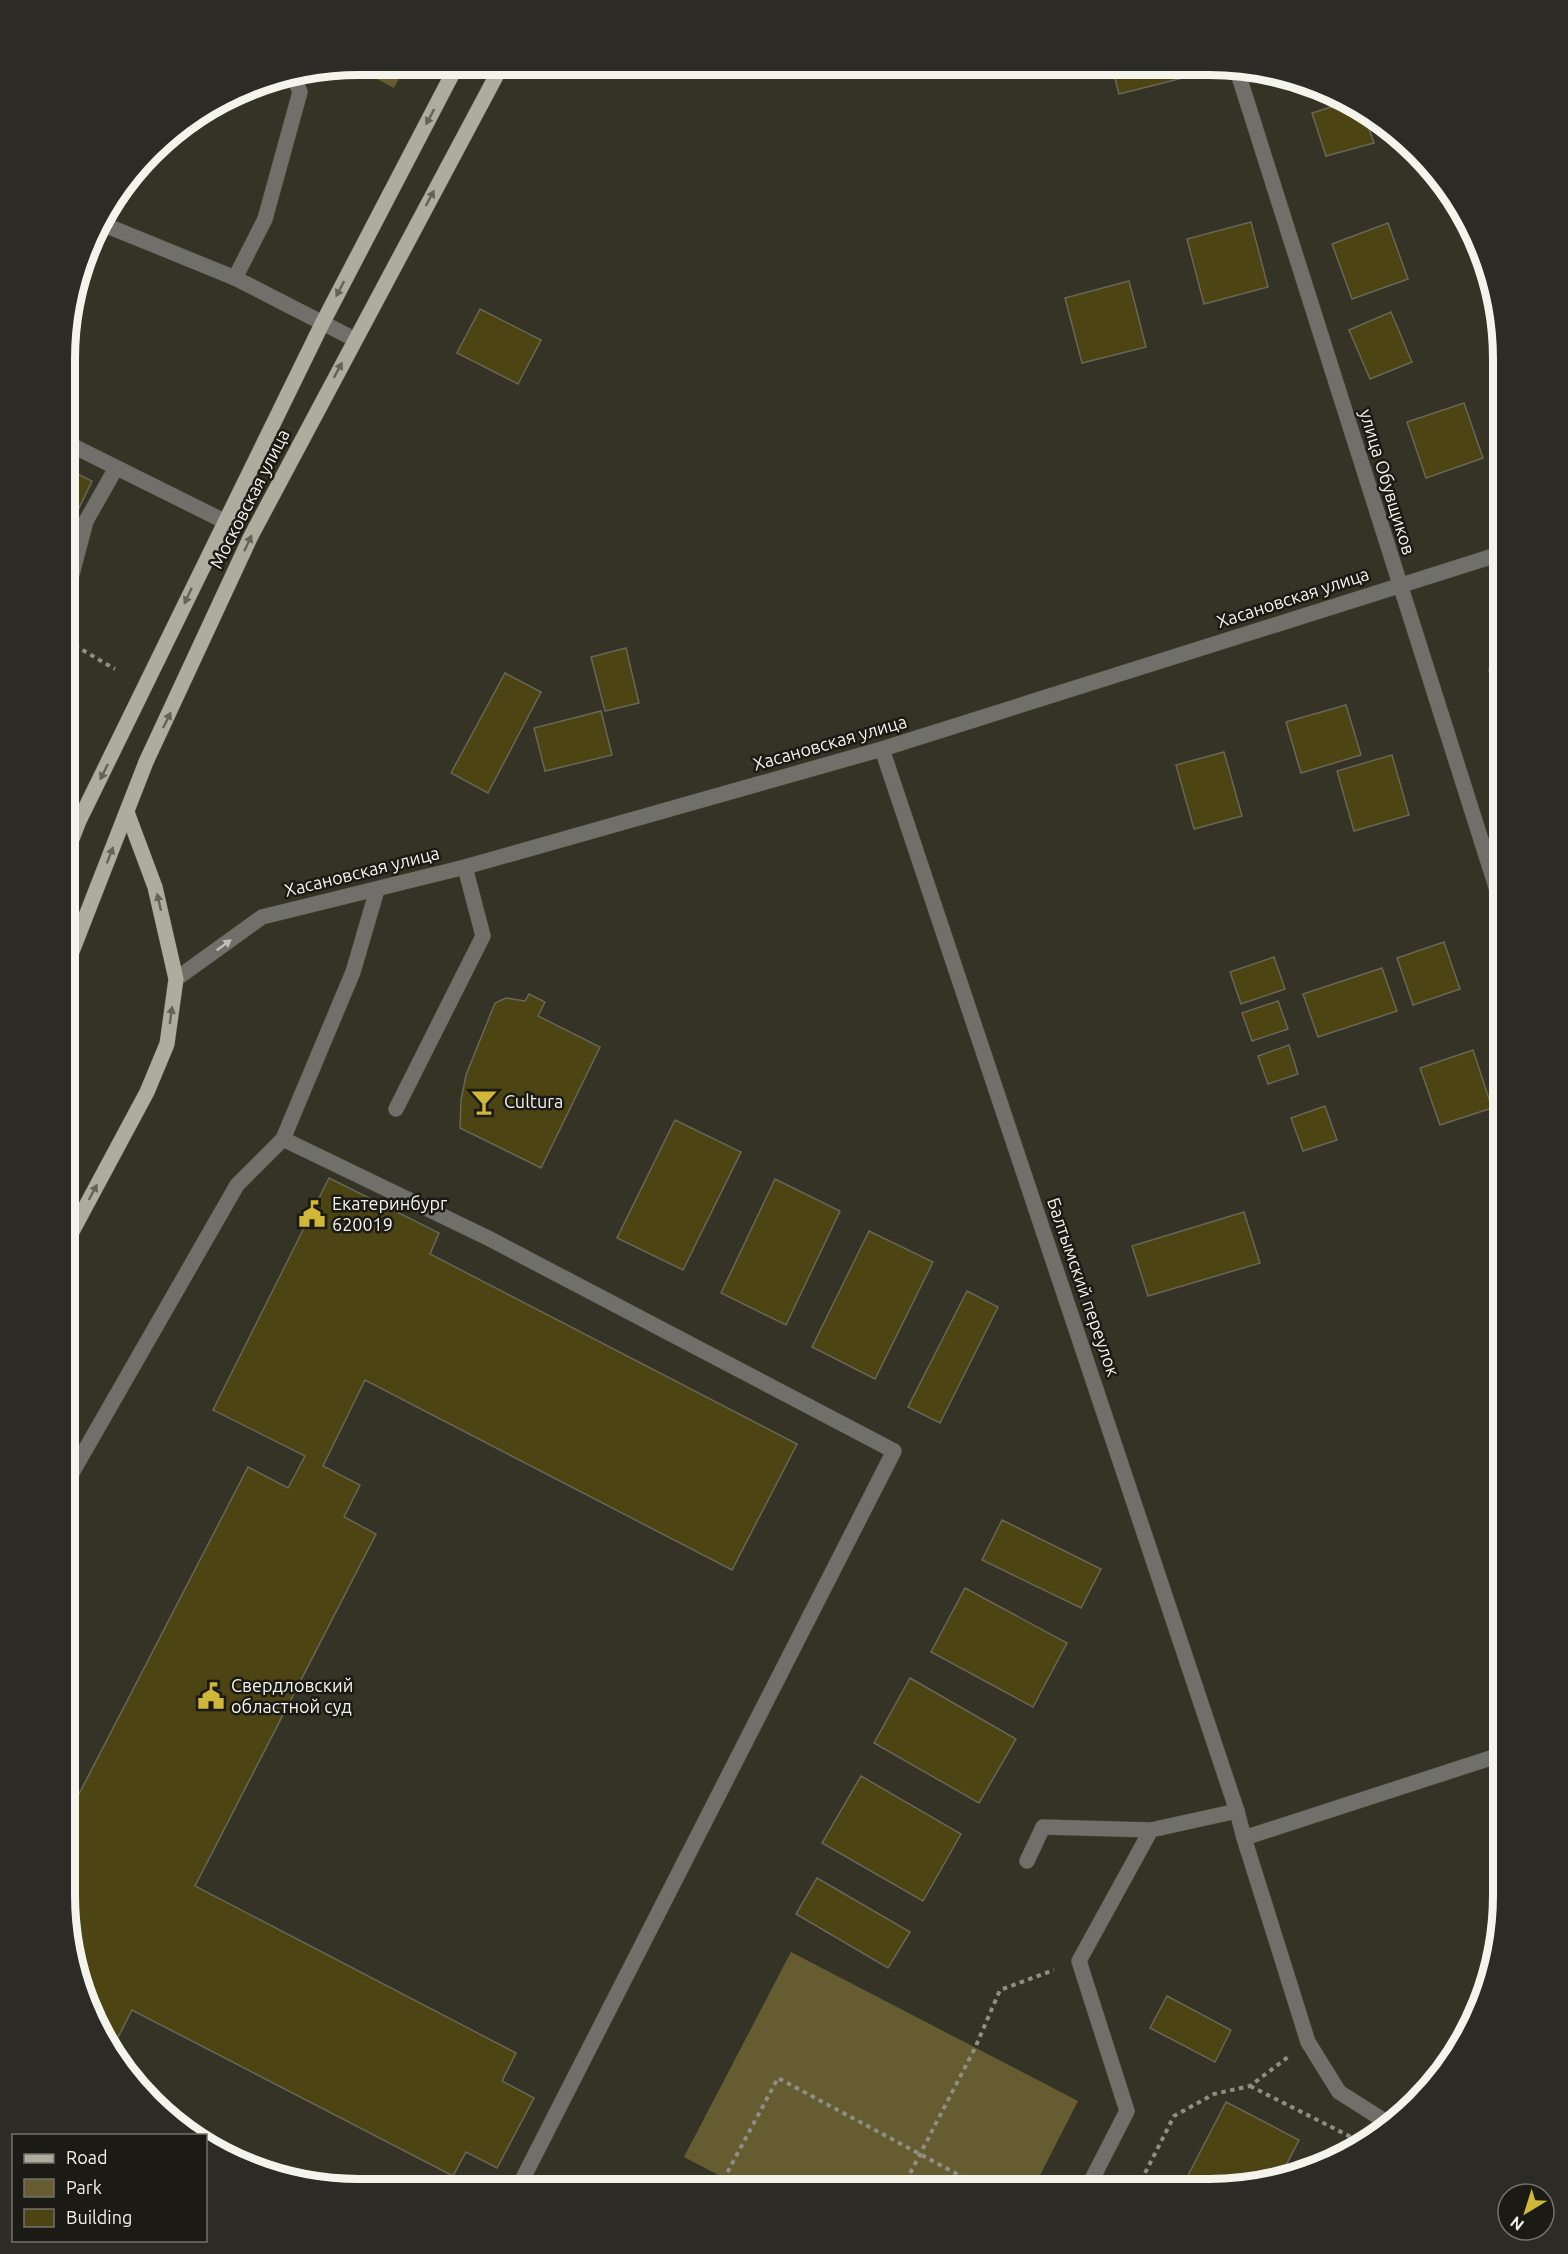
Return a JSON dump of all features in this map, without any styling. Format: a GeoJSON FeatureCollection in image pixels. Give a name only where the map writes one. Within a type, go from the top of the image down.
{"type":"FeatureCollection","features":[{"type":"Feature","properties":{"kind":"main road","name":"Московская улица"},"geometry":{"type":"LineString","coordinates":[[75,831],[224,521],[322,324],[453,75]]}},
{"type":"Feature","properties":{"kind":"main road","name":"Московская улица"},"geometry":{"type":"LineString","coordinates":[[75,944],[146,762],[251,536],[497,75]]}},
{"type":"Feature","properties":{"kind":"main road"},"geometry":{"type":"LineString","coordinates":[[75,1226],[147,1092],[167,1044],[176,979],[155,887],[126,812]]}},
{"type":"Feature","properties":{"kind":"main road"},"geometry":{"type":"LineString","coordinates":[[75,828],[79,821]]}},
{"type":"Feature","properties":{"kind":"street","name":"улица Обувщиков"},"geometry":{"type":"LineString","coordinates":[[1239,77],[1493,878]]}},
{"type":"Feature","properties":{"kind":"street"},"geometry":{"type":"LineString","coordinates":[[235,278],[265,219],[300,92],[296,82]]}},
{"type":"Feature","properties":{"kind":"street"},"geometry":{"type":"LineString","coordinates":[[108,226],[235,278],[354,339]]}},
{"type":"Feature","properties":{"kind":"street"},"geometry":{"type":"LineString","coordinates":[[75,447],[224,521]]}},
{"type":"Feature","properties":{"kind":"street"},"geometry":{"type":"LineString","coordinates":[[75,563],[86,521],[116,468]]}},
{"type":"Feature","properties":{"kind":"street","name":"Хасановская улица"},"geometry":{"type":"LineString","coordinates":[[176,979],[262,917],[465,867],[882,750],[1493,556]]}},
{"type":"Feature","properties":{"kind":"street","name":"Балтымский переулок"},"geometry":{"type":"LineString","coordinates":[[882,750],[1237,1811],[1308,2042],[1339,2092],[1383,2120]]}},
{"type":"Feature","properties":{"kind":"street"},"geometry":{"type":"LineString","coordinates":[[396,1109],[483,936],[465,867]]}},
{"type":"Feature","properties":{"kind":"street"},"geometry":{"type":"LineString","coordinates":[[75,1468],[237,1185],[283,1139],[354,972],[377,890]]}},
{"type":"Feature","properties":{"kind":"street"},"geometry":{"type":"LineString","coordinates":[[283,1139],[488,1238],[894,1451],[523,2179]]}},
{"type":"Feature","properties":{"kind":"street"},"geometry":{"type":"LineString","coordinates":[[1244,1838],[1493,1757]]}},
{"type":"Feature","properties":{"kind":"street"},"geometry":{"type":"LineString","coordinates":[[1028,1861],[1043,1827],[1151,1830],[1237,1811]]}},
{"type":"Feature","properties":{"kind":"street"},"geometry":{"type":"LineString","coordinates":[[1092,2179],[1127,2111],[1079,1961],[1151,1830]]}},
{"type":"Feature","properties":{"kind":"path"},"geometry":{"type":"LineString","coordinates":[[75,646],[116,669]]}},
{"type":"Feature","properties":{"kind":"path"},"geometry":{"type":"LineString","coordinates":[[907,2179],[975,2048],[1000,1990],[1079,1961]]}},
{"type":"Feature","properties":{"kind":"path"},"geometry":{"type":"LineString","coordinates":[[1142,2179],[1174,2116],[1214,2094],[1250,2086],[1308,2042]]}},
{"type":"Feature","properties":{"kind":"path"},"geometry":{"type":"LineString","coordinates":[[724,2179],[778,2078],[967,2179]]}},
{"type":"Feature","properties":{"kind":"path"},"geometry":{"type":"LineString","coordinates":[[1250,2086],[1355,2139]]}},
{"type":"Feature","properties":{"kind":"green space"},"geometry":{"type":"Polygon","coordinates":[[[369,75],[401,75],[394,88],[369,75]]]}},
{"type":"Feature","properties":{"kind":"green space"},"geometry":{"type":"Polygon","coordinates":[[[791,1952],[1078,2101],[1038,2179],[726,2179],[684,2157],[791,1952]]]}},
{"type":"Feature","properties":{"kind":"building"},"geometry":{"type":"Polygon","coordinates":[[[1114,75],[1182,75],[1183,78],[1119,94],[1114,75]]]}},
{"type":"Feature","properties":{"kind":"building"},"geometry":{"type":"Polygon","coordinates":[[[1337,105],[1367,123],[1374,143],[1326,156],[1312,113],[1337,105]]]}},
{"type":"Feature","properties":{"kind":"building"},"geometry":{"type":"Polygon","coordinates":[[[1251,222],[1268,287],[1204,304],[1187,239],[1251,222]]]}},
{"type":"Feature","properties":{"kind":"building"},"geometry":{"type":"Polygon","coordinates":[[[1388,223],[1408,279],[1352,299],[1332,244],[1388,223]]]}},
{"type":"Feature","properties":{"kind":"building"},"geometry":{"type":"Polygon","coordinates":[[[1129,281],[1146,347],[1082,363],[1065,298],[1129,281]]]}},
{"type":"Feature","properties":{"kind":"building"},"geometry":{"type":"Polygon","coordinates":[[[480,309],[541,340],[518,384],[457,353],[480,309]]]}},
{"type":"Feature","properties":{"kind":"building"},"geometry":{"type":"Polygon","coordinates":[[[1391,312],[1412,362],[1370,379],[1349,330],[1391,312]]]}},
{"type":"Feature","properties":{"kind":"building"},"geometry":{"type":"Polygon","coordinates":[[[1464,403],[1483,458],[1426,478],[1407,422],[1464,403]]]}},
{"type":"Feature","properties":{"kind":"building"},"geometry":{"type":"Polygon","coordinates":[[[75,473],[92,481],[75,516],[75,473]]]}},
{"type":"Feature","properties":{"kind":"building"},"geometry":{"type":"Polygon","coordinates":[[[626,648],[639,703],[605,711],[591,657],[626,648]]]}},
{"type":"Feature","properties":{"kind":"building"},"geometry":{"type":"Polygon","coordinates":[[[1493,669],[1493,683],[1489,670],[1493,669]]]}},
{"type":"Feature","properties":{"kind":"building"},"geometry":{"type":"Polygon","coordinates":[[[505,673],[541,692],[488,793],[451,773],[505,673]]]}},
{"type":"Feature","properties":{"kind":"building"},"geometry":{"type":"Polygon","coordinates":[[[1346,705],[1361,755],[1301,773],[1286,722],[1346,705]]]}},
{"type":"Feature","properties":{"kind":"building"},"geometry":{"type":"Polygon","coordinates":[[[601,711],[612,755],[545,771],[534,728],[601,711]]]}},
{"type":"Feature","properties":{"kind":"building"},"geometry":{"type":"Polygon","coordinates":[[[1224,752],[1242,816],[1194,829],[1176,765],[1224,752]]]}},
{"type":"Feature","properties":{"kind":"building"},"geometry":{"type":"Polygon","coordinates":[[[1392,755],[1409,815],[1354,831],[1337,771],[1392,755]]]}},
{"type":"Feature","properties":{"kind":"building"},"geometry":{"type":"Polygon","coordinates":[[[1444,942],[1460,989],[1413,1005],[1397,958],[1444,942]]]}},
{"type":"Feature","properties":{"kind":"building"},"geometry":{"type":"Polygon","coordinates":[[[1274,957],[1285,989],[1241,1004],[1230,972],[1274,957]]]}},
{"type":"Feature","properties":{"kind":"building"},"geometry":{"type":"Polygon","coordinates":[[[1382,968],[1397,1011],[1318,1037],[1303,994],[1382,968]]]}},
{"type":"Feature","properties":{"kind":"building"},"geometry":{"type":"Polygon","coordinates":[[[529,994],[545,1002],[538,1016],[600,1047],[541,1168],[460,1128],[461,1100],[466,1075],[495,1003],[506,998],[525,1001],[529,994]]]}},
{"type":"Feature","properties":{"kind":"building"},"geometry":{"type":"Polygon","coordinates":[[[1278,1001],[1288,1029],[1252,1041],[1242,1013],[1278,1001]]]}},
{"type":"Feature","properties":{"kind":"building"},"geometry":{"type":"Polygon","coordinates":[[[1289,1045],[1298,1074],[1268,1084],[1258,1056],[1289,1045]]]}},
{"type":"Feature","properties":{"kind":"building"},"geometry":{"type":"Polygon","coordinates":[[[1473,1050],[1492,1108],[1440,1125],[1420,1068],[1473,1050]]]}},
{"type":"Feature","properties":{"kind":"building"},"geometry":{"type":"Polygon","coordinates":[[[1325,1106],[1337,1140],[1303,1151],[1291,1118],[1325,1106]]]}},
{"type":"Feature","properties":{"kind":"building"},"geometry":{"type":"Polygon","coordinates":[[[675,1120],[741,1152],[683,1270],[617,1238],[675,1120]]]}},
{"type":"Feature","properties":{"kind":"building","name":"Свердловский областной суд"},"geometry":{"type":"Polygon","coordinates":[[[329,1178],[439,1233],[430,1254],[797,1444],[732,1570],[365,1380],[323,1466],[360,1485],[344,1517],[376,1534],[195,1886],[516,2053],[502,2081],[534,2098],[497,2168],[466,2152],[453,2176],[132,2010],[116,2042],[104,2021],[90,1987],[77,1932],[75,1802],[248,1467],[288,1488],[305,1456],[213,1410],[329,1178]]]}},
{"type":"Feature","properties":{"kind":"building"},"geometry":{"type":"Polygon","coordinates":[[[775,1179],[840,1211],[786,1325],[721,1293],[775,1179]]]}},
{"type":"Feature","properties":{"kind":"building"},"geometry":{"type":"Polygon","coordinates":[[[1244,1212],[1260,1263],[1148,1296],[1132,1246],[1244,1212]]]}},
{"type":"Feature","properties":{"kind":"building"},"geometry":{"type":"Polygon","coordinates":[[[869,1231],[933,1262],[875,1379],[812,1347],[869,1231]]]}},
{"type":"Feature","properties":{"kind":"building"},"geometry":{"type":"Polygon","coordinates":[[[967,1291],[998,1307],[940,1423],[908,1407],[967,1291]]]}},
{"type":"Feature","properties":{"kind":"building"},"geometry":{"type":"Polygon","coordinates":[[[1002,1520],[1101,1569],[1081,1608],[982,1560],[1002,1520]]]}},
{"type":"Feature","properties":{"kind":"building"},"geometry":{"type":"Polygon","coordinates":[[[965,1588],[1067,1643],[1033,1707],[931,1652],[965,1588]]]}},
{"type":"Feature","properties":{"kind":"building"},"geometry":{"type":"Polygon","coordinates":[[[910,1678],[1016,1739],[979,1803],[874,1743],[910,1678]]]}},
{"type":"Feature","properties":{"kind":"building"},"geometry":{"type":"Polygon","coordinates":[[[861,1776],[961,1834],[923,1901],[822,1843],[861,1776]]]}},
{"type":"Feature","properties":{"kind":"building"},"geometry":{"type":"Polygon","coordinates":[[[817,1878],[910,1932],[888,1968],[796,1914],[817,1878]]]}},
{"type":"Feature","properties":{"kind":"building"},"geometry":{"type":"Polygon","coordinates":[[[1167,1996],[1231,2030],[1215,2062],[1150,2028],[1167,1996]]]}},
{"type":"Feature","properties":{"kind":"building"},"geometry":{"type":"Polygon","coordinates":[[[1226,2102],[1299,2140],[1284,2169],[1246,2177],[1186,2179],[1226,2102]]]}},
{"type":"Feature","properties":{"kind":"place","name":"Cultura"},"geometry":{"type":"Point","coordinates":[484,1102]}},
{"type":"Feature","properties":{"kind":"place","name":"Екатеринбург 620019"},"geometry":{"type":"Point","coordinates":[312,1214]}},
{"type":"Feature","properties":{"kind":"place","name":"Свердловский областной суд"},"geometry":{"type":"Point","coordinates":[211,1696]}}]}
